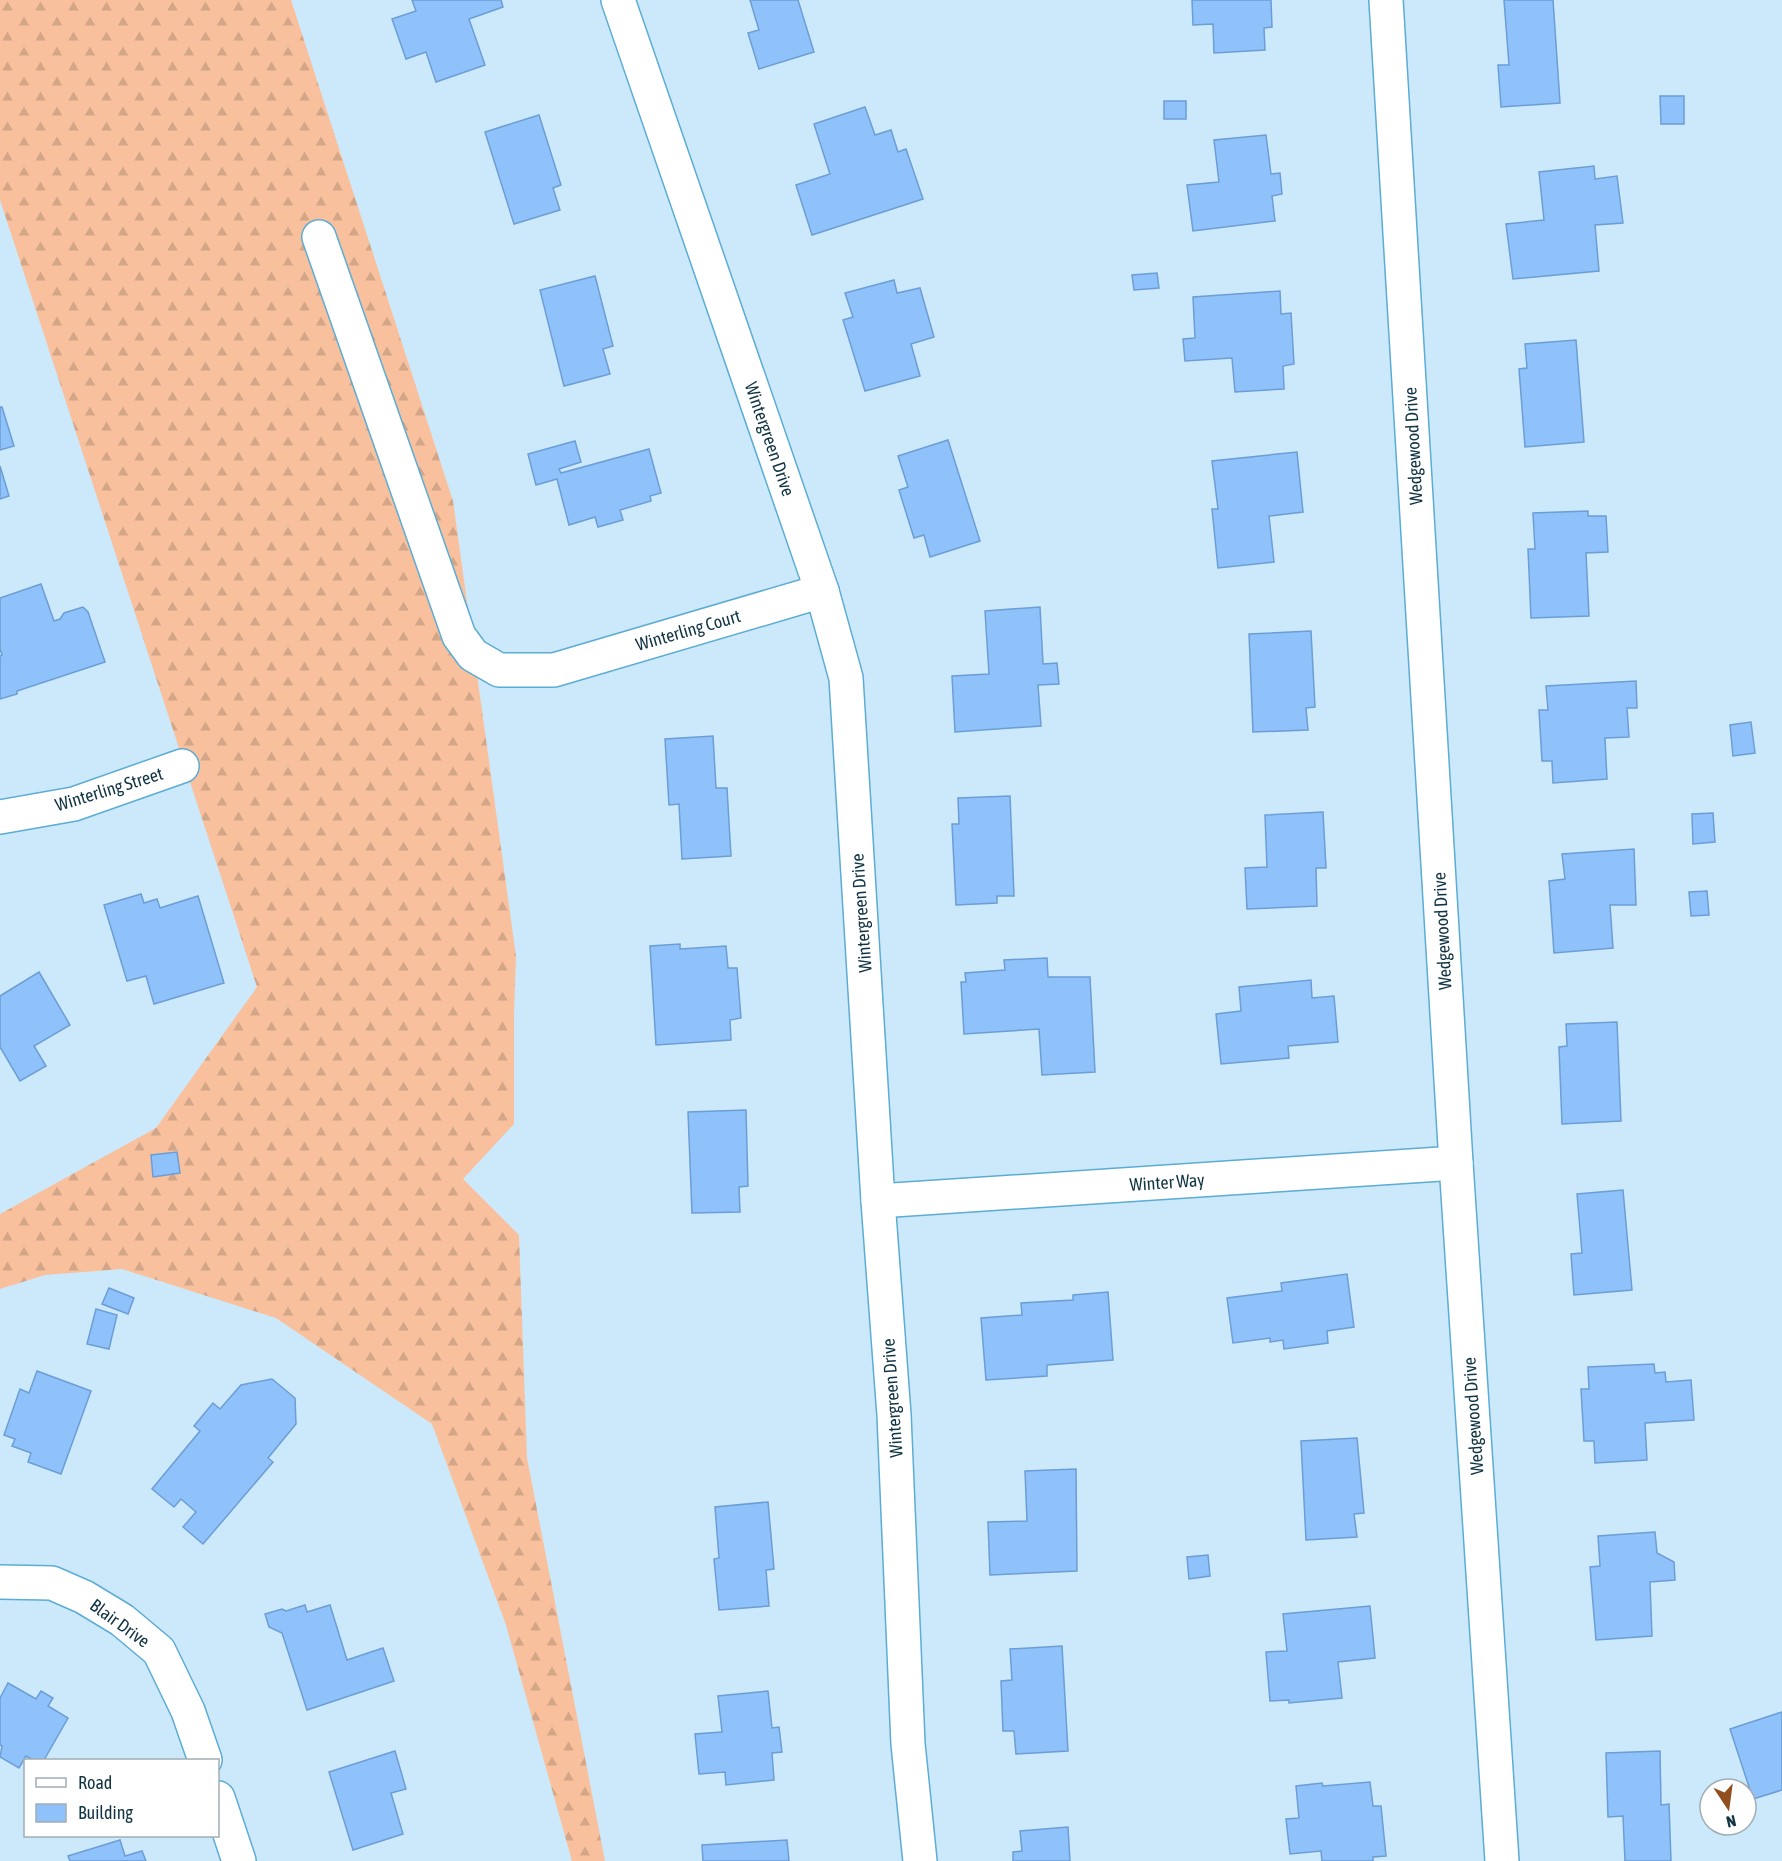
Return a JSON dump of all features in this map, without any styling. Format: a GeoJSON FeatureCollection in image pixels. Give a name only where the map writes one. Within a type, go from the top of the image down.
{"type":"FeatureCollection","features":[{"type":"Feature","properties":{"kind":"street","name":"Wintergreen Drive"},"geometry":{"type":"LineString","coordinates":[[618,0],[822,591],[846,678],[878,1201],[894,1415],[908,1744],[920,1861]]}},
{"type":"Feature","properties":{"kind":"street","name":"Wedgewood Drive"},"geometry":{"type":"LineString","coordinates":[[1386,0],[1456,1163],[1502,1861]]}},
{"type":"Feature","properties":{"kind":"street","name":"Winterling Court"},"geometry":{"type":"LineString","coordinates":[[319,237],[459,636],[473,655],[499,670],[554,670],[822,591]]}},
{"type":"Feature","properties":{"kind":"street","name":"Winterling Street"},"geometry":{"type":"LineString","coordinates":[[0,817],[74,804],[182,766]]}},
{"type":"Feature","properties":{"kind":"street","name":"Winter Way"},"geometry":{"type":"LineString","coordinates":[[878,1201],[1456,1163]]}},
{"type":"Feature","properties":{"kind":"street","name":"Blair Drive"},"geometry":{"type":"LineString","coordinates":[[0,1582],[52,1584],[84,1597],[122,1620],[159,1651],[188,1712],[204,1759]]}},
{"type":"Feature","properties":{"kind":"street"},"geometry":{"type":"LineString","coordinates":[[219,1801],[239,1861]]}},
{"type":"Feature","properties":{"kind":"green space"},"geometry":{"type":"Polygon","coordinates":[[[0,0],[291,0],[453,501],[516,956],[514,1124],[463,1179],[519,1235],[527,1458],[605,1861],[572,1861],[506,1625],[432,1424],[276,1318],[122,1269],[45,1275],[0,1289],[0,1214],[156,1128],[257,987],[0,200],[0,0]]]}},
{"type":"Feature","properties":{"kind":"building"},"geometry":{"type":"Polygon","coordinates":[[[412,0],[501,0],[503,7],[469,19],[485,65],[436,82],[426,52],[406,59],[392,19],[416,11],[412,0]]]}},
{"type":"Feature","properties":{"kind":"building"},"geometry":{"type":"Polygon","coordinates":[[[750,0],[798,0],[814,52],[759,69],[748,33],[759,30],[750,0]]]}},
{"type":"Feature","properties":{"kind":"building"},"geometry":{"type":"Polygon","coordinates":[[[1192,0],[1271,0],[1272,27],[1264,28],[1265,50],[1214,53],[1213,24],[1193,25],[1192,0]]]}},
{"type":"Feature","properties":{"kind":"building"},"geometry":{"type":"Polygon","coordinates":[[[1504,0],[1553,0],[1560,103],[1501,107],[1498,65],[1509,65],[1504,0]]]}},
{"type":"Feature","properties":{"kind":"building"},"geometry":{"type":"Polygon","coordinates":[[[1660,96],[1684,96],[1684,124],[1661,124],[1660,96]]]}},
{"type":"Feature","properties":{"kind":"building"},"geometry":{"type":"Polygon","coordinates":[[[1164,101],[1186,101],[1186,119],[1164,119],[1164,101]]]}},
{"type":"Feature","properties":{"kind":"building"},"geometry":{"type":"Polygon","coordinates":[[[865,107],[875,135],[891,130],[898,152],[906,149],[923,199],[812,235],[796,185],[830,174],[814,124],[865,107]]]}},
{"type":"Feature","properties":{"kind":"building"},"geometry":{"type":"Polygon","coordinates":[[[539,115],[561,185],[553,188],[560,210],[514,224],[485,132],[539,115]]]}},
{"type":"Feature","properties":{"kind":"building"},"geometry":{"type":"Polygon","coordinates":[[[1266,135],[1271,174],[1280,173],[1282,194],[1272,196],[1275,221],[1193,231],[1187,185],[1219,182],[1214,140],[1266,135]]]}},
{"type":"Feature","properties":{"kind":"building"},"geometry":{"type":"Polygon","coordinates":[[[1594,166],[1595,179],[1617,176],[1623,223],[1595,225],[1599,271],[1513,279],[1506,224],[1544,220],[1539,172],[1594,166]]]}},
{"type":"Feature","properties":{"kind":"building"},"geometry":{"type":"Polygon","coordinates":[[[1157,273],[1159,288],[1134,290],[1132,275],[1157,273]]]}},
{"type":"Feature","properties":{"kind":"building"},"geometry":{"type":"Polygon","coordinates":[[[595,276],[613,346],[603,349],[610,374],[564,386],[540,290],[595,276]]]}},
{"type":"Feature","properties":{"kind":"building"},"geometry":{"type":"Polygon","coordinates":[[[894,280],[897,293],[920,288],[934,337],[911,344],[920,376],[865,391],[843,320],[853,317],[845,293],[894,280]]]}},
{"type":"Feature","properties":{"kind":"building"},"geometry":{"type":"Polygon","coordinates":[[[1280,291],[1281,314],[1291,313],[1294,364],[1283,366],[1284,389],[1235,392],[1232,358],[1185,361],[1183,339],[1195,338],[1193,297],[1280,291]]]}},
{"type":"Feature","properties":{"kind":"building"},"geometry":{"type":"Polygon","coordinates":[[[1576,340],[1584,442],[1525,447],[1519,369],[1527,368],[1525,344],[1576,340]]]}},
{"type":"Feature","properties":{"kind":"building"},"geometry":{"type":"Polygon","coordinates":[[[0,407],[2,407],[14,446],[0,450],[0,407]]]}},
{"type":"Feature","properties":{"kind":"building"},"geometry":{"type":"Polygon","coordinates":[[[948,440],[980,541],[930,557],[924,535],[914,538],[899,490],[908,487],[898,456],[948,440]]]}},
{"type":"Feature","properties":{"kind":"building"},"geometry":{"type":"Polygon","coordinates":[[[575,441],[581,462],[559,469],[561,473],[649,449],[661,493],[650,496],[651,501],[620,510],[623,520],[598,527],[595,517],[569,525],[557,479],[536,485],[528,454],[575,441]]]}},
{"type":"Feature","properties":{"kind":"building"},"geometry":{"type":"Polygon","coordinates":[[[1297,452],[1303,512],[1269,516],[1274,562],[1218,568],[1212,509],[1218,509],[1212,461],[1297,452]]]}},
{"type":"Feature","properties":{"kind":"building"},"geometry":{"type":"Polygon","coordinates":[[[0,466],[9,496],[0,499],[0,466]]]}},
{"type":"Feature","properties":{"kind":"building"},"geometry":{"type":"Polygon","coordinates":[[[1588,511],[1588,516],[1606,516],[1608,552],[1586,553],[1589,616],[1531,618],[1528,549],[1535,549],[1533,513],[1588,511]]]}},
{"type":"Feature","properties":{"kind":"building"},"geometry":{"type":"Polygon","coordinates":[[[41,584],[54,621],[60,619],[64,613],[83,607],[88,612],[105,662],[17,691],[17,694],[0,699],[0,656],[2,655],[0,598],[41,584]]]}},
{"type":"Feature","properties":{"kind":"building"},"geometry":{"type":"Polygon","coordinates":[[[1040,607],[1043,664],[1057,663],[1059,684],[1038,685],[1041,726],[955,732],[952,676],[989,674],[985,611],[1040,607]]]}},
{"type":"Feature","properties":{"kind":"building"},"geometry":{"type":"Polygon","coordinates":[[[1311,631],[1315,707],[1306,708],[1308,730],[1253,732],[1249,634],[1311,631]]]}},
{"type":"Feature","properties":{"kind":"building"},"geometry":{"type":"Polygon","coordinates":[[[1636,681],[1637,708],[1627,708],[1629,737],[1605,738],[1607,779],[1553,783],[1552,761],[1542,761],[1539,710],[1548,710],[1546,686],[1636,681]]]}},
{"type":"Feature","properties":{"kind":"building"},"geometry":{"type":"Polygon","coordinates":[[[1751,722],[1755,753],[1733,756],[1730,725],[1751,722]]]}},
{"type":"Feature","properties":{"kind":"building"},"geometry":{"type":"Polygon","coordinates":[[[713,736],[716,788],[727,788],[731,856],[682,859],[679,804],[669,805],[665,739],[713,736]]]}},
{"type":"Feature","properties":{"kind":"building"},"geometry":{"type":"Polygon","coordinates":[[[1010,796],[1014,896],[997,896],[997,903],[956,905],[952,824],[959,824],[958,798],[1010,796]]]}},
{"type":"Feature","properties":{"kind":"building"},"geometry":{"type":"Polygon","coordinates":[[[1323,812],[1326,868],[1316,868],[1317,906],[1247,909],[1245,868],[1267,867],[1265,815],[1323,812]]]}},
{"type":"Feature","properties":{"kind":"building"},"geometry":{"type":"Polygon","coordinates":[[[1713,813],[1715,842],[1693,844],[1692,814],[1713,813]]]}},
{"type":"Feature","properties":{"kind":"building"},"geometry":{"type":"Polygon","coordinates":[[[1634,849],[1636,905],[1610,905],[1613,948],[1554,953],[1549,881],[1565,879],[1562,854],[1634,849]]]}},
{"type":"Feature","properties":{"kind":"building"},"geometry":{"type":"Polygon","coordinates":[[[1707,891],[1709,915],[1691,916],[1689,892],[1707,891]]]}},
{"type":"Feature","properties":{"kind":"building"},"geometry":{"type":"Polygon","coordinates":[[[141,894],[144,903],[157,899],[160,908],[198,896],[224,983],[154,1004],[146,976],[127,981],[104,905],[141,894]]]}},
{"type":"Feature","properties":{"kind":"building"},"geometry":{"type":"Polygon","coordinates":[[[680,944],[680,949],[726,946],[728,968],[737,968],[741,1018],[730,1020],[731,1040],[656,1045],[650,946],[680,944]]]}},
{"type":"Feature","properties":{"kind":"building"},"geometry":{"type":"Polygon","coordinates":[[[1047,958],[1048,977],[1090,977],[1095,1072],[1042,1075],[1039,1029],[964,1034],[961,982],[966,982],[965,973],[1005,970],[1004,960],[1047,958]]]}},
{"type":"Feature","properties":{"kind":"building"},"geometry":{"type":"Polygon","coordinates":[[[39,972],[70,1025],[34,1046],[46,1066],[20,1081],[0,1047],[0,996],[39,972]]]}},
{"type":"Feature","properties":{"kind":"building"},"geometry":{"type":"Polygon","coordinates":[[[1311,980],[1312,998],[1334,996],[1338,1042],[1288,1046],[1289,1058],[1221,1064],[1216,1014],[1241,1011],[1239,987],[1311,980]]]}},
{"type":"Feature","properties":{"kind":"building"},"geometry":{"type":"Polygon","coordinates":[[[1617,1022],[1621,1121],[1562,1124],[1559,1047],[1567,1046],[1566,1024],[1617,1022]]]}},
{"type":"Feature","properties":{"kind":"building"},"geometry":{"type":"Polygon","coordinates":[[[746,1110],[748,1186],[739,1187],[740,1212],[692,1213],[688,1112],[746,1110]]]}},
{"type":"Feature","properties":{"kind":"building"},"geometry":{"type":"Polygon","coordinates":[[[177,1152],[180,1173],[153,1177],[151,1155],[177,1152]]]}},
{"type":"Feature","properties":{"kind":"building"},"geometry":{"type":"Polygon","coordinates":[[[1623,1190],[1632,1290],[1574,1295],[1571,1254],[1582,1253],[1577,1194],[1623,1190]]]}},
{"type":"Feature","properties":{"kind":"building"},"geometry":{"type":"Polygon","coordinates":[[[1347,1274],[1354,1327],[1327,1331],[1328,1343],[1284,1349],[1283,1340],[1270,1342],[1270,1338],[1233,1343],[1227,1298],[1282,1291],[1281,1283],[1347,1274]]]}},
{"type":"Feature","properties":{"kind":"building"},"geometry":{"type":"Polygon","coordinates":[[[109,1288],[134,1298],[128,1314],[102,1304],[109,1288]]]}},
{"type":"Feature","properties":{"kind":"building"},"geometry":{"type":"Polygon","coordinates":[[[1108,1292],[1113,1360],[1047,1365],[1047,1376],[986,1380],[981,1318],[1022,1315],[1021,1303],[1073,1300],[1073,1295],[1108,1292]]]}},
{"type":"Feature","properties":{"kind":"building"},"geometry":{"type":"Polygon","coordinates":[[[96,1309],[117,1315],[109,1349],[87,1344],[96,1309]]]}},
{"type":"Feature","properties":{"kind":"building"},"geometry":{"type":"Polygon","coordinates":[[[1654,1364],[1655,1373],[1665,1372],[1666,1382],[1691,1380],[1694,1420],[1645,1423],[1647,1460],[1595,1463],[1594,1441],[1584,1441],[1581,1389],[1589,1389],[1588,1367],[1654,1364]]]}},
{"type":"Feature","properties":{"kind":"building"},"geometry":{"type":"Polygon","coordinates":[[[37,1371],[91,1391],[61,1474],[28,1462],[31,1453],[12,1446],[15,1439],[4,1435],[20,1389],[29,1393],[37,1371]]]}},
{"type":"Feature","properties":{"kind":"building"},"geometry":{"type":"Polygon","coordinates":[[[272,1379],[295,1398],[296,1424],[268,1458],[273,1462],[203,1544],[183,1527],[196,1512],[181,1499],[174,1507],[152,1489],[200,1431],[194,1426],[213,1403],[220,1409],[241,1385],[272,1379]]]}},
{"type":"Feature","properties":{"kind":"building"},"geometry":{"type":"Polygon","coordinates":[[[1357,1438],[1364,1513],[1354,1514],[1357,1537],[1306,1540],[1301,1441],[1357,1438]]]}},
{"type":"Feature","properties":{"kind":"building"},"geometry":{"type":"Polygon","coordinates":[[[1076,1469],[1077,1571],[990,1575],[988,1522],[1027,1521],[1025,1471],[1076,1469]]]}},
{"type":"Feature","properties":{"kind":"building"},"geometry":{"type":"Polygon","coordinates":[[[768,1502],[774,1569],[766,1570],[769,1606],[719,1610],[714,1559],[719,1558],[715,1507],[768,1502]]]}},
{"type":"Feature","properties":{"kind":"building"},"geometry":{"type":"Polygon","coordinates":[[[1655,1532],[1657,1553],[1674,1562],[1675,1580],[1650,1582],[1652,1636],[1596,1640],[1590,1567],[1600,1566],[1598,1536],[1655,1532]]]}},
{"type":"Feature","properties":{"kind":"building"},"geometry":{"type":"Polygon","coordinates":[[[1208,1555],[1210,1576],[1189,1579],[1187,1557],[1208,1555]]]}},
{"type":"Feature","properties":{"kind":"building"},"geometry":{"type":"Polygon","coordinates":[[[305,1605],[307,1612],[330,1605],[347,1660],[383,1648],[394,1681],[307,1710],[282,1633],[269,1627],[265,1614],[305,1605]]]}},
{"type":"Feature","properties":{"kind":"building"},"geometry":{"type":"Polygon","coordinates":[[[1370,1606],[1375,1658],[1338,1662],[1342,1698],[1289,1703],[1289,1700],[1270,1701],[1266,1652],[1287,1651],[1283,1614],[1370,1606]]]}},
{"type":"Feature","properties":{"kind":"building"},"geometry":{"type":"Polygon","coordinates":[[[1062,1646],[1068,1751],[1016,1754],[1014,1731],[1003,1731],[1001,1681],[1012,1680],[1010,1649],[1062,1646]]]}},
{"type":"Feature","properties":{"kind":"building"},"geometry":{"type":"Polygon","coordinates":[[[8,1683],[36,1699],[41,1691],[53,1698],[48,1706],[68,1718],[45,1759],[31,1759],[26,1756],[19,1768],[0,1757],[2,1746],[0,1745],[0,1698],[8,1683]]]}},
{"type":"Feature","properties":{"kind":"building"},"geometry":{"type":"Polygon","coordinates":[[[768,1691],[772,1728],[779,1727],[782,1752],[772,1753],[774,1780],[726,1785],[725,1772],[699,1774],[695,1734],[722,1732],[718,1696],[768,1691]]]}},
{"type":"Feature","properties":{"kind":"building"},"geometry":{"type":"Polygon","coordinates":[[[1782,1712],[1782,1790],[1758,1797],[1758,1777],[1746,1777],[1730,1729],[1782,1712]]]}},
{"type":"Feature","properties":{"kind":"building"},"geometry":{"type":"Polygon","coordinates":[[[395,1751],[406,1789],[391,1793],[403,1834],[353,1850],[329,1772],[395,1751]]]}},
{"type":"Feature","properties":{"kind":"building"},"geometry":{"type":"Polygon","coordinates":[[[1660,1751],[1661,1805],[1669,1804],[1671,1861],[1625,1861],[1623,1816],[1608,1817],[1606,1753],[1660,1751]]]}},
{"type":"Feature","properties":{"kind":"building"},"geometry":{"type":"Polygon","coordinates":[[[1370,1782],[1373,1806],[1381,1806],[1386,1856],[1373,1857],[1373,1861],[1322,1861],[1321,1851],[1290,1854],[1286,1819],[1299,1818],[1296,1786],[1370,1782]]]}},
{"type":"Feature","properties":{"kind":"building"},"geometry":{"type":"Polygon","coordinates":[[[1068,1827],[1070,1861],[1013,1861],[1013,1852],[1022,1851],[1020,1831],[1068,1827]]]}},
{"type":"Feature","properties":{"kind":"building"},"geometry":{"type":"Polygon","coordinates":[[[120,1840],[125,1856],[142,1851],[146,1861],[70,1861],[68,1856],[120,1840]]]}},
{"type":"Feature","properties":{"kind":"building"},"geometry":{"type":"Polygon","coordinates":[[[787,1840],[789,1861],[703,1861],[702,1845],[787,1840]]]}}]}
